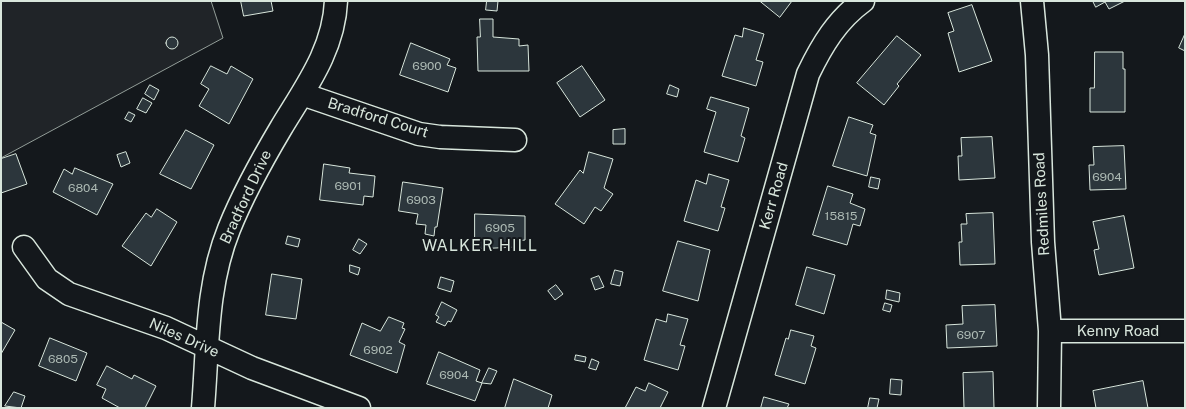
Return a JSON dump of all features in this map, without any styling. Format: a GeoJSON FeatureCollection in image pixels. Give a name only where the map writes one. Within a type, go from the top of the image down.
{"type":"FeatureCollection","features":[{"type":"Feature","properties":{"kind":"street","name":"Bradford Drive"},"geometry":{"type":"LineString","coordinates":[[203,408],[212,287],[223,244],[259,167],[324,55],[330,38],[336,1]]}},
{"type":"Feature","properties":{"kind":"street","name":"Kerr Road"},"geometry":{"type":"LineString","coordinates":[[714,408],[808,74],[829,35],[853,8],[863,1]]}},
{"type":"Feature","properties":{"kind":"street","name":"Redmiles Road"},"geometry":{"type":"LineString","coordinates":[[1032,1],[1037,55],[1043,242],[1050,331],[1048,408]]}},
{"type":"Feature","properties":{"kind":"street","name":"Bradford Court"},"geometry":{"type":"LineString","coordinates":[[302,94],[419,134],[440,137],[515,140]]}},
{"type":"Feature","properties":{"kind":"street","name":"Niles Drive"},"geometry":{"type":"LineString","coordinates":[[24,247],[38,268],[58,289],[166,328],[208,349],[359,408]]}},
{"type":"Feature","properties":{"kind":"street","name":"Kenny Road"},"geometry":{"type":"LineString","coordinates":[[1050,331],[1185,331]]}},
{"type":"Feature","properties":{"kind":"shaded area"},"geometry":{"type":"Polygon","coordinates":[[[1,1],[211,1],[223,38],[1,158],[1,1]]]}},
{"type":"Feature","properties":{"kind":"building"},"geometry":{"type":"Polygon","coordinates":[[[241,1],[271,1],[273,11],[244,16],[241,1]]]}},
{"type":"Feature","properties":{"kind":"building"},"geometry":{"type":"Polygon","coordinates":[[[487,1],[498,1],[497,11],[486,10],[487,1]]]}},
{"type":"Feature","properties":{"kind":"building"},"geometry":{"type":"Polygon","coordinates":[[[760,1],[792,1],[780,17],[760,1]]]}},
{"type":"Feature","properties":{"kind":"building"},"geometry":{"type":"Polygon","coordinates":[[[1093,1],[1125,1],[1109,9],[1105,2],[1096,7],[1093,1]]]}},
{"type":"Feature","properties":{"kind":"building"},"geometry":{"type":"Polygon","coordinates":[[[972,5],[992,61],[959,72],[948,33],[954,31],[948,13],[972,5]]]}},
{"type":"Feature","properties":{"kind":"building"},"geometry":{"type":"Polygon","coordinates":[[[480,19],[493,19],[493,37],[519,39],[519,46],[528,45],[529,71],[478,71],[477,37],[480,37],[480,19]]]}},
{"type":"Feature","properties":{"kind":"building"},"geometry":{"type":"Polygon","coordinates":[[[744,28],[764,34],[756,60],[763,62],[756,86],[722,76],[735,35],[742,37],[744,28]]]}},
{"type":"Feature","properties":{"kind":"building"},"geometry":{"type":"Polygon","coordinates":[[[1185,34],[1185,51],[1179,48],[1185,34]]]}},
{"type":"Feature","properties":{"kind":"building"},"geometry":{"type":"Polygon","coordinates":[[[897,36],[921,55],[897,84],[899,86],[884,105],[857,83],[897,36]]]}},
{"type":"Feature","properties":{"kind":"building"},"geometry":{"type":"Polygon","coordinates":[[[170,37],[174,37],[178,43],[174,49],[170,49],[166,45],[166,41],[170,37]]]}},
{"type":"Feature","properties":{"kind":"building"},"geometry":{"type":"Polygon","coordinates":[[[411,43],[450,59],[447,65],[456,68],[448,92],[400,75],[411,43]]]}},
{"type":"Feature","properties":{"kind":"building"},"geometry":{"type":"Polygon","coordinates":[[[1095,52],[1123,52],[1125,112],[1090,112],[1090,88],[1094,88],[1095,52]]]}},
{"type":"Feature","properties":{"kind":"building"},"geometry":{"type":"Polygon","coordinates":[[[211,66],[227,74],[231,66],[253,79],[229,124],[199,106],[209,89],[201,84],[211,66]]]}},
{"type":"Feature","properties":{"kind":"building"},"geometry":{"type":"Polygon","coordinates":[[[582,66],[605,100],[580,117],[557,83],[582,66]]]}},
{"type":"Feature","properties":{"kind":"building"},"geometry":{"type":"Polygon","coordinates":[[[150,85],[159,90],[154,100],[145,94],[150,85]]]}},
{"type":"Feature","properties":{"kind":"building"},"geometry":{"type":"Polygon","coordinates":[[[670,85],[679,89],[677,97],[667,94],[670,85]]]}},
{"type":"Feature","properties":{"kind":"building"},"geometry":{"type":"Polygon","coordinates":[[[711,97],[749,108],[741,136],[745,138],[738,162],[704,152],[716,112],[707,109],[711,97]]]}},
{"type":"Feature","properties":{"kind":"building"},"geometry":{"type":"Polygon","coordinates":[[[143,98],[152,103],[146,113],[137,109],[143,98]]]}},
{"type":"Feature","properties":{"kind":"building"},"geometry":{"type":"Polygon","coordinates":[[[129,112],[135,115],[131,122],[125,119],[129,112]]]}},
{"type":"Feature","properties":{"kind":"building"},"geometry":{"type":"Polygon","coordinates":[[[849,117],[873,125],[870,133],[876,135],[867,176],[833,166],[849,117]]]}},
{"type":"Feature","properties":{"kind":"building"},"geometry":{"type":"Polygon","coordinates":[[[625,129],[625,144],[613,144],[613,130],[625,129]]]}},
{"type":"Feature","properties":{"kind":"building"},"geometry":{"type":"Polygon","coordinates":[[[186,130],[214,145],[191,189],[160,174],[186,130]]]}},
{"type":"Feature","properties":{"kind":"building"},"geometry":{"type":"Polygon","coordinates":[[[992,137],[995,178],[959,180],[958,156],[962,156],[961,138],[992,137]]]}},
{"type":"Feature","properties":{"kind":"building"},"geometry":{"type":"Polygon","coordinates":[[[1124,146],[1126,189],[1090,190],[1089,165],[1094,165],[1093,147],[1124,146]]]}},
{"type":"Feature","properties":{"kind":"building"},"geometry":{"type":"Polygon","coordinates":[[[126,152],[130,163],[121,167],[117,155],[126,152]]]}},
{"type":"Feature","properties":{"kind":"building"},"geometry":{"type":"Polygon","coordinates":[[[589,152],[613,159],[604,188],[613,194],[601,211],[595,207],[584,224],[555,204],[580,170],[583,173],[589,152]]]}},
{"type":"Feature","properties":{"kind":"building"},"geometry":{"type":"Polygon","coordinates":[[[16,154],[27,184],[1,193],[1,159],[16,154]]]}},
{"type":"Feature","properties":{"kind":"building"},"geometry":{"type":"Polygon","coordinates":[[[324,164],[350,168],[349,173],[375,176],[373,197],[364,196],[363,205],[320,200],[324,164]]]}},
{"type":"Feature","properties":{"kind":"building"},"geometry":{"type":"Polygon","coordinates":[[[75,168],[113,184],[97,215],[53,192],[64,169],[72,174],[75,168]]]}},
{"type":"Feature","properties":{"kind":"building"},"geometry":{"type":"Polygon","coordinates":[[[709,174],[729,180],[721,207],[725,208],[718,231],[684,221],[696,180],[706,184],[709,174]]]}},
{"type":"Feature","properties":{"kind":"building"},"geometry":{"type":"Polygon","coordinates":[[[871,177],[880,179],[878,189],[869,187],[871,177]]]}},
{"type":"Feature","properties":{"kind":"building"},"geometry":{"type":"Polygon","coordinates":[[[403,182],[443,188],[434,236],[425,234],[426,225],[416,224],[418,214],[399,211],[403,182]]]}},
{"type":"Feature","properties":{"kind":"building"},"geometry":{"type":"Polygon","coordinates":[[[828,186],[853,194],[850,203],[865,209],[860,226],[853,224],[847,245],[813,235],[828,186]]]}},
{"type":"Feature","properties":{"kind":"building"},"geometry":{"type":"Polygon","coordinates":[[[157,209],[177,222],[151,266],[122,246],[146,213],[151,217],[157,209]]]}},
{"type":"Feature","properties":{"kind":"building"},"geometry":{"type":"Polygon","coordinates":[[[993,213],[995,264],[960,265],[959,242],[962,242],[961,224],[967,224],[966,214],[993,213]]]}},
{"type":"Feature","properties":{"kind":"building"},"geometry":{"type":"Polygon","coordinates":[[[475,214],[525,216],[525,240],[516,241],[516,247],[475,249],[475,214]]]}},
{"type":"Feature","properties":{"kind":"building"},"geometry":{"type":"Polygon","coordinates":[[[1124,216],[1134,268],[1099,275],[1094,250],[1099,249],[1093,222],[1124,216]]]}},
{"type":"Feature","properties":{"kind":"building"},"geometry":{"type":"Polygon","coordinates":[[[288,236],[300,239],[298,247],[286,244],[288,236]]]}},
{"type":"Feature","properties":{"kind":"building"},"geometry":{"type":"Polygon","coordinates":[[[359,239],[367,244],[360,254],[353,250],[359,239]]]}},
{"type":"Feature","properties":{"kind":"building"},"geometry":{"type":"Polygon","coordinates":[[[678,241],[710,250],[698,301],[663,291],[678,241]]]}},
{"type":"Feature","properties":{"kind":"building"},"geometry":{"type":"Polygon","coordinates":[[[350,265],[360,268],[358,275],[350,272],[350,265]]]}},
{"type":"Feature","properties":{"kind":"building"},"geometry":{"type":"Polygon","coordinates":[[[807,267],[835,275],[824,314],[796,305],[807,267]]]}},
{"type":"Feature","properties":{"kind":"building"},"geometry":{"type":"Polygon","coordinates":[[[615,270],[623,272],[620,286],[611,284],[615,270]]]}},
{"type":"Feature","properties":{"kind":"building"},"geometry":{"type":"Polygon","coordinates":[[[272,274],[302,279],[296,319],[266,315],[272,274]]]}},
{"type":"Feature","properties":{"kind":"building"},"geometry":{"type":"Polygon","coordinates":[[[599,276],[604,287],[595,290],[591,279],[599,276]]]}},
{"type":"Feature","properties":{"kind":"building"},"geometry":{"type":"Polygon","coordinates":[[[441,277],[454,281],[451,292],[438,288],[441,277]]]}},
{"type":"Feature","properties":{"kind":"building"},"geometry":{"type":"Polygon","coordinates":[[[556,285],[563,294],[555,300],[548,291],[556,285]]]}},
{"type":"Feature","properties":{"kind":"building"},"geometry":{"type":"Polygon","coordinates":[[[887,290],[900,293],[899,302],[886,299],[887,290]]]}},
{"type":"Feature","properties":{"kind":"building"},"geometry":{"type":"Polygon","coordinates":[[[442,302],[457,310],[451,322],[448,321],[445,326],[436,322],[439,317],[436,315],[442,302]]]}},
{"type":"Feature","properties":{"kind":"building"},"geometry":{"type":"Polygon","coordinates":[[[885,303],[892,305],[890,312],[883,310],[885,303]]]}},
{"type":"Feature","properties":{"kind":"building"},"geometry":{"type":"Polygon","coordinates":[[[995,305],[997,346],[947,348],[946,325],[963,324],[962,306],[995,305]]]}},
{"type":"Feature","properties":{"kind":"building"},"geometry":{"type":"Polygon","coordinates":[[[668,314],[688,319],[680,345],[685,346],[678,370],[644,360],[656,319],[666,322],[668,314]]]}},
{"type":"Feature","properties":{"kind":"building"},"geometry":{"type":"Polygon","coordinates":[[[389,317],[404,323],[402,328],[405,329],[399,342],[405,345],[397,373],[350,355],[362,323],[380,331],[389,317]]]}},
{"type":"Feature","properties":{"kind":"building"},"geometry":{"type":"Polygon","coordinates":[[[1,322],[15,330],[1,354],[1,322]]]}},
{"type":"Feature","properties":{"kind":"building"},"geometry":{"type":"Polygon","coordinates":[[[791,330],[814,336],[811,346],[816,348],[805,384],[775,375],[786,338],[788,339],[791,330]]]}},
{"type":"Feature","properties":{"kind":"building"},"geometry":{"type":"Polygon","coordinates":[[[50,338],[87,353],[76,381],[39,366],[50,338]]]}},
{"type":"Feature","properties":{"kind":"building"},"geometry":{"type":"Polygon","coordinates":[[[439,352],[480,370],[476,381],[482,383],[475,401],[427,384],[439,352]]]}},
{"type":"Feature","properties":{"kind":"building"},"geometry":{"type":"Polygon","coordinates":[[[576,355],[586,357],[585,362],[575,360],[576,355]]]}},
{"type":"Feature","properties":{"kind":"building"},"geometry":{"type":"Polygon","coordinates":[[[592,359],[599,362],[596,370],[589,368],[592,359]]]}},
{"type":"Feature","properties":{"kind":"building"},"geometry":{"type":"Polygon","coordinates":[[[107,366],[132,379],[134,375],[156,386],[145,408],[120,408],[102,398],[106,389],[97,385],[107,366]]]}},
{"type":"Feature","properties":{"kind":"building"},"geometry":{"type":"Polygon","coordinates":[[[489,368],[497,371],[491,384],[482,383],[489,368]]]}},
{"type":"Feature","properties":{"kind":"building"},"geometry":{"type":"Polygon","coordinates":[[[993,372],[994,408],[964,408],[963,373],[993,372]]]}},
{"type":"Feature","properties":{"kind":"building"},"geometry":{"type":"Polygon","coordinates":[[[514,379],[552,395],[548,408],[505,408],[514,379]]]}},
{"type":"Feature","properties":{"kind":"building"},"geometry":{"type":"Polygon","coordinates":[[[891,379],[902,380],[901,395],[890,394],[891,379]]]}},
{"type":"Feature","properties":{"kind":"building"},"geometry":{"type":"Polygon","coordinates":[[[1143,381],[1148,408],[1096,408],[1093,391],[1143,381]]]}},
{"type":"Feature","properties":{"kind":"building"},"geometry":{"type":"Polygon","coordinates":[[[649,383],[668,392],[660,408],[625,408],[636,387],[645,391],[649,383]]]}},
{"type":"Feature","properties":{"kind":"building"},"geometry":{"type":"Polygon","coordinates":[[[14,392],[25,396],[21,408],[5,406],[14,392]]]}},
{"type":"Feature","properties":{"kind":"building"},"geometry":{"type":"Polygon","coordinates":[[[764,397],[789,404],[787,408],[761,408],[764,397]]]}},
{"type":"Feature","properties":{"kind":"building"},"geometry":{"type":"Polygon","coordinates":[[[870,398],[879,399],[877,408],[868,408],[870,398]]]}},
{"type":"Feature","properties":{"kind":"district","name":"WALKER HILL"},"geometry":{"type":"Point","coordinates":[480,246]}}]}
